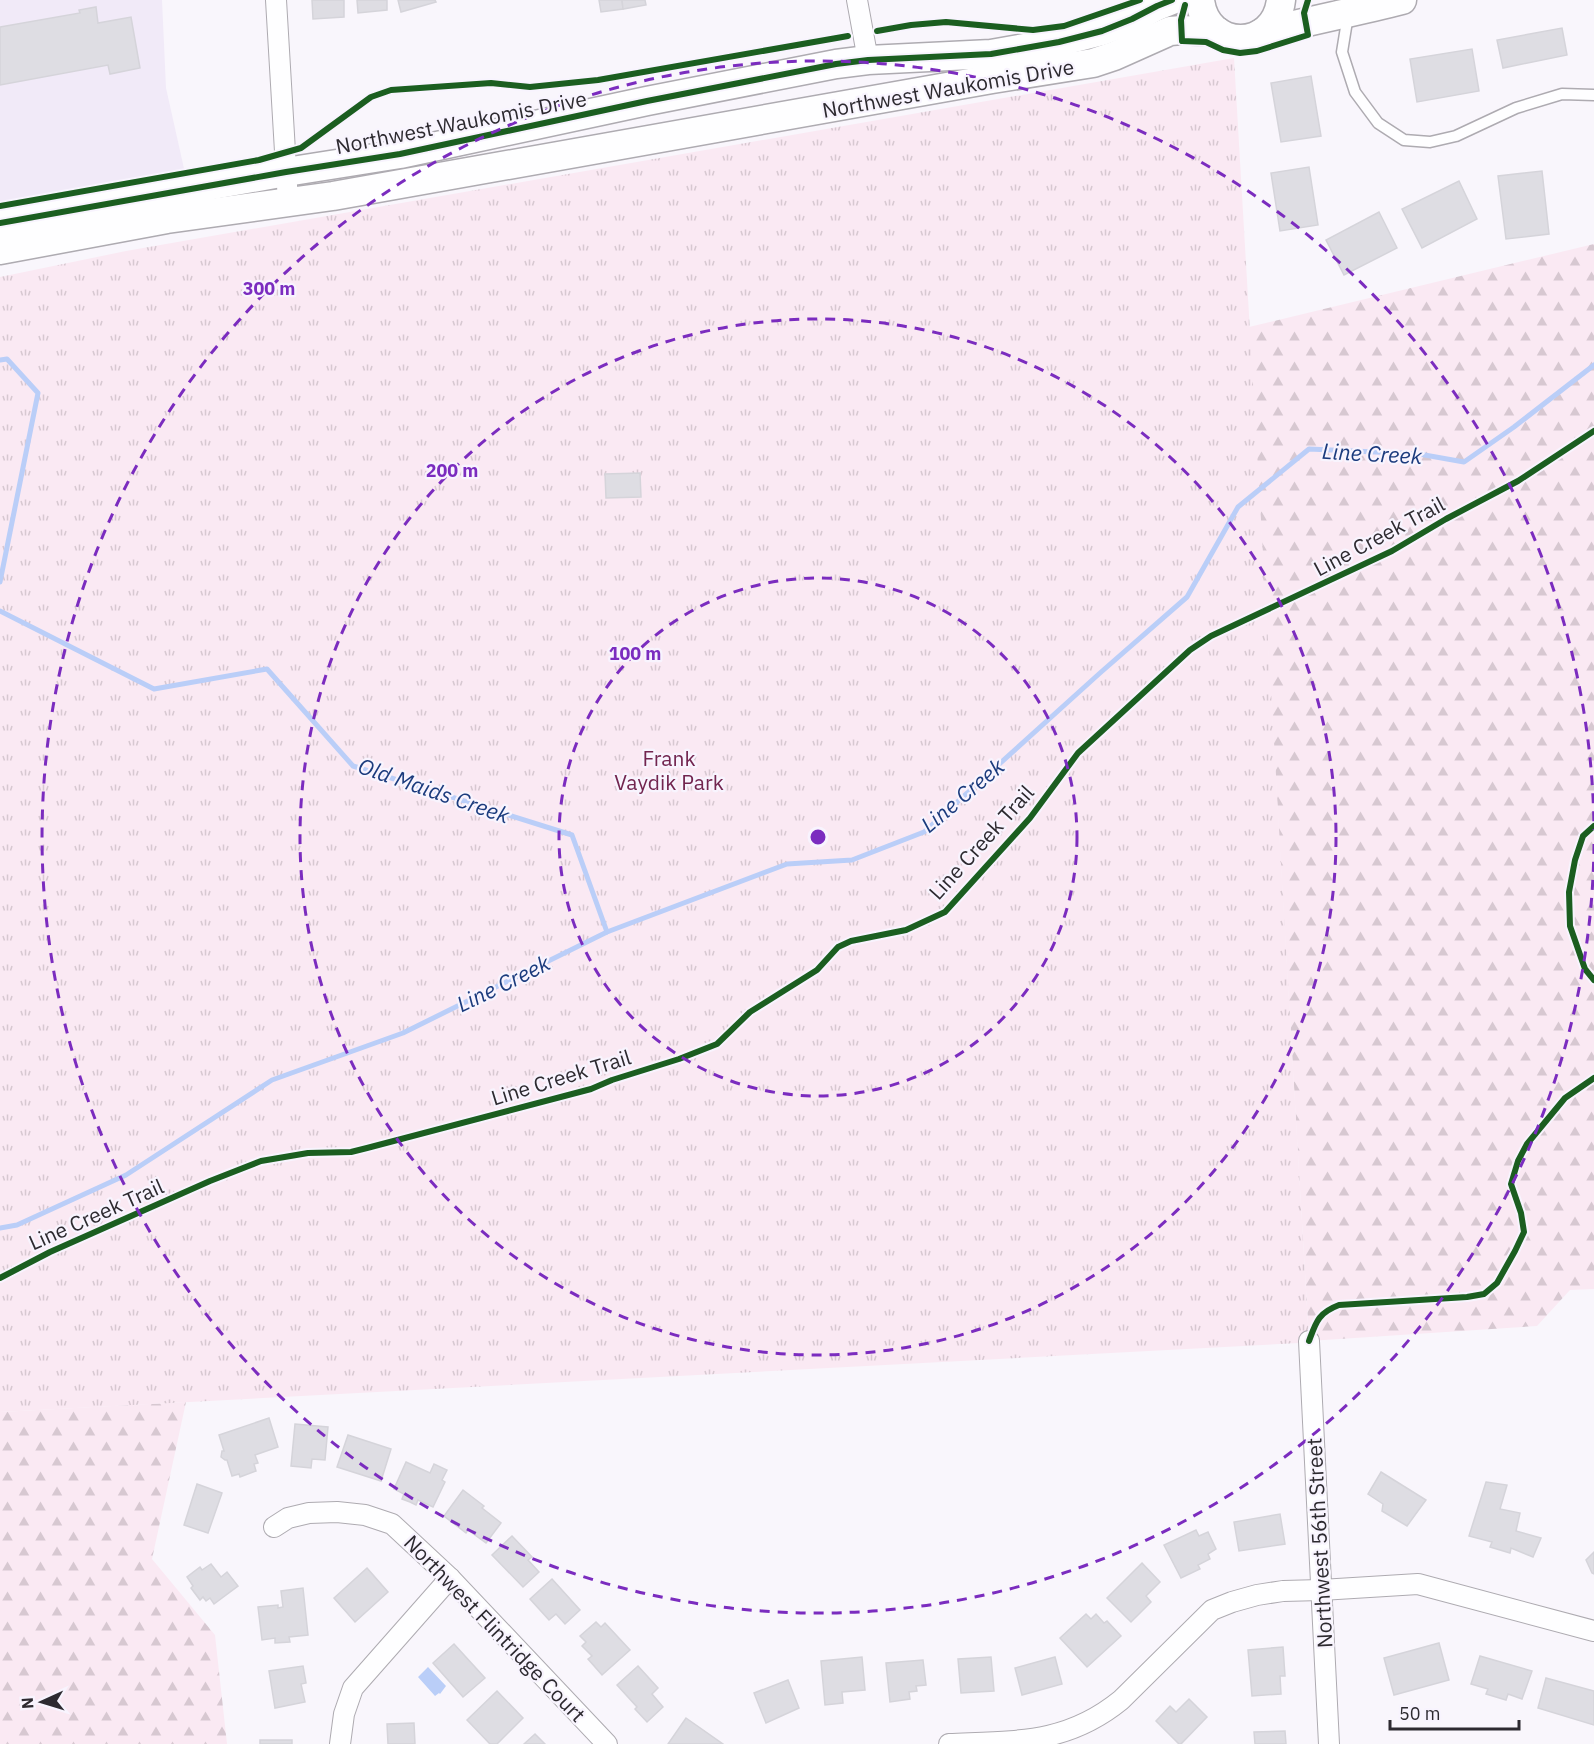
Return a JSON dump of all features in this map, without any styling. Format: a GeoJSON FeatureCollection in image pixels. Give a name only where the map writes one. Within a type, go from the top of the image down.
{"type":"FeatureCollection","features":[{"type":"Feature","properties":{"kind":"main road","name":"Northwest Waukomis Drive"},"geometry":{"type":"LineString","coordinates":[[0,223],[400,154],[836,64],[868,60],[991,54],[1059,42],[1101,31],[1172,0]]}},
{"type":"Feature","properties":{"kind":"main road"},"geometry":{"type":"LineString","coordinates":[[1200,0],[1205,19],[1218,32]]}},
{"type":"Feature","properties":{"kind":"main road"},"geometry":{"type":"LineString","coordinates":[[1262,33],[1275,20],[1281,0]]}},
{"type":"Feature","properties":{"kind":"main road"},"geometry":{"type":"LineString","coordinates":[[1262,33],[1402,0]]}},
{"type":"Feature","properties":{"kind":"main road","name":"Northwest Waukomis Drive"},"geometry":{"type":"LineString","coordinates":[[0,250],[166,219],[344,194],[1093,63],[1114,57],[1170,31],[1218,32],[1235,39],[1254,37],[1262,33]]}},
{"type":"Feature","properties":{"kind":"street"},"geometry":{"type":"LineString","coordinates":[[276,0],[288,202]]}},
{"type":"Feature","properties":{"kind":"street"},"geometry":{"type":"LineString","coordinates":[[857,0],[868,60]]}},
{"type":"Feature","properties":{"kind":"street","name":"Northwest 56th Street"},"geometry":{"type":"LineString","coordinates":[[1309,1341],[1329,1744]]}},
{"type":"Feature","properties":{"kind":"street","name":"Northwest Flintridge Court"},"geometry":{"type":"LineString","coordinates":[[274,1527],[288,1518],[309,1513],[337,1512],[365,1515],[392,1524],[450,1578],[607,1744]]}},
{"type":"Feature","properties":{"kind":"street"},"geometry":{"type":"LineString","coordinates":[[340,1744],[344,1714],[353,1688],[450,1578]]}},
{"type":"Feature","properties":{"kind":"street"},"geometry":{"type":"LineString","coordinates":[[949,1744],[1037,1741],[1089,1724],[1111,1709],[1212,1610],[1257,1594],[1418,1584],[1594,1631]]}},
{"type":"Feature","properties":{"kind":"lane"},"geometry":{"type":"LineString","coordinates":[[1348,14],[1342,52],[1355,92],[1378,123],[1404,140],[1430,142],[1456,136],[1516,108],[1562,94],[1594,94]]}},
{"type":"Feature","properties":{"kind":"shaded area"},"geometry":{"type":"Polygon","coordinates":[[[0,0],[162,0],[166,88],[187,182],[0,213],[0,0]]]}},
{"type":"Feature","properties":{"kind":"green space","name":"Frank Vaydik Park"},"geometry":{"type":"Polygon","coordinates":[[[1234,58],[1309,1341],[0,1412],[0,277],[126,251],[1234,58]]]}},
{"type":"Feature","properties":{"kind":"green space"},"geometry":{"type":"Polygon","coordinates":[[[1594,244],[1594,1289],[1570,1290],[1537,1326],[1309,1341],[1249,327],[1594,244]]]}},
{"type":"Feature","properties":{"kind":"green space"},"geometry":{"type":"Polygon","coordinates":[[[186,1402],[152,1559],[215,1635],[227,1744],[0,1744],[0,1412],[186,1402]]]}},
{"type":"Feature","properties":{"kind":"water"},"geometry":{"type":"Polygon","coordinates":[[[428,1667],[446,1686],[440,1694],[435,1696],[418,1677],[428,1667]]]}},
{"type":"Feature","properties":{"kind":"building"},"geometry":{"type":"Polygon","coordinates":[[[312,0],[344,0],[344,17],[313,19],[312,0]]]}},
{"type":"Feature","properties":{"kind":"building"},"geometry":{"type":"Polygon","coordinates":[[[357,0],[387,0],[387,10],[358,13],[357,0]]]}},
{"type":"Feature","properties":{"kind":"building"},"geometry":{"type":"Polygon","coordinates":[[[398,0],[435,0],[436,2],[401,12],[398,0]]]}},
{"type":"Feature","properties":{"kind":"building"},"geometry":{"type":"Polygon","coordinates":[[[599,0],[622,0],[623,9],[601,12],[599,0]]]}},
{"type":"Feature","properties":{"kind":"building"},"geometry":{"type":"Polygon","coordinates":[[[622,0],[645,0],[646,5],[623,9],[622,0]]]}},
{"type":"Feature","properties":{"kind":"building"},"geometry":{"type":"Polygon","coordinates":[[[96,7],[98,23],[131,17],[140,68],[110,74],[108,65],[0,85],[0,27],[80,13],[79,10],[96,7]]]}},
{"type":"Feature","properties":{"kind":"building"},"geometry":{"type":"Polygon","coordinates":[[[1562,28],[1567,55],[1503,68],[1497,40],[1562,28]]]}},
{"type":"Feature","properties":{"kind":"building"},"geometry":{"type":"Polygon","coordinates":[[[1472,49],[1479,91],[1417,102],[1410,59],[1472,49]]]}},
{"type":"Feature","properties":{"kind":"building"},"geometry":{"type":"Polygon","coordinates":[[[1311,76],[1321,136],[1281,142],[1271,83],[1311,76]]]}},
{"type":"Feature","properties":{"kind":"building"},"geometry":{"type":"Polygon","coordinates":[[[1309,167],[1318,225],[1280,231],[1271,173],[1309,167]]]}},
{"type":"Feature","properties":{"kind":"building"},"geometry":{"type":"Polygon","coordinates":[[[1542,171],[1549,234],[1506,239],[1498,176],[1542,171]]]}},
{"type":"Feature","properties":{"kind":"building"},"geometry":{"type":"Polygon","coordinates":[[[1459,181],[1477,219],[1422,248],[1402,209],[1459,181]]]}},
{"type":"Feature","properties":{"kind":"building"},"geometry":{"type":"Polygon","coordinates":[[[1379,212],[1397,248],[1344,275],[1326,240],[1379,212]]]}},
{"type":"Feature","properties":{"kind":"building"},"geometry":{"type":"Polygon","coordinates":[[[640,473],[641,497],[606,498],[605,474],[640,473]]]}},
{"type":"Feature","properties":{"kind":"building"},"geometry":{"type":"Polygon","coordinates":[[[269,1418],[278,1447],[255,1455],[258,1463],[254,1464],[256,1471],[240,1477],[239,1474],[232,1476],[227,1460],[221,1457],[224,1451],[219,1435],[269,1418]]]}},
{"type":"Feature","properties":{"kind":"building"},"geometry":{"type":"Polygon","coordinates":[[[295,1424],[328,1427],[325,1460],[312,1459],[311,1468],[291,1466],[295,1424]]]}},
{"type":"Feature","properties":{"kind":"building"},"geometry":{"type":"Polygon","coordinates":[[[348,1435],[391,1449],[381,1481],[337,1467],[348,1435]]]}},
{"type":"Feature","properties":{"kind":"building"},"geometry":{"type":"Polygon","coordinates":[[[406,1462],[430,1473],[434,1464],[447,1470],[442,1480],[445,1482],[433,1507],[418,1500],[416,1505],[402,1499],[404,1494],[394,1489],[406,1462]]]}},
{"type":"Feature","properties":{"kind":"building"},"geometry":{"type":"Polygon","coordinates":[[[1381,1472],[1426,1500],[1407,1526],[1382,1511],[1383,1504],[1368,1494],[1381,1472]]]}},
{"type":"Feature","properties":{"kind":"building"},"geometry":{"type":"Polygon","coordinates":[[[1486,1482],[1507,1485],[1500,1509],[1520,1513],[1516,1531],[1541,1538],[1533,1557],[1511,1548],[1510,1553],[1490,1547],[1492,1542],[1469,1536],[1486,1482]]]}},
{"type":"Feature","properties":{"kind":"building"},"geometry":{"type":"Polygon","coordinates":[[[197,1484],[222,1493],[208,1533],[184,1525],[197,1484]]]}},
{"type":"Feature","properties":{"kind":"building"},"geometry":{"type":"Polygon","coordinates":[[[463,1490],[501,1523],[486,1543],[468,1530],[466,1533],[444,1516],[463,1490]]]}},
{"type":"Feature","properties":{"kind":"building"},"geometry":{"type":"Polygon","coordinates":[[[1280,1514],[1285,1544],[1239,1551],[1234,1522],[1280,1514]]]}},
{"type":"Feature","properties":{"kind":"building"},"geometry":{"type":"Polygon","coordinates":[[[1196,1530],[1199,1536],[1208,1532],[1216,1549],[1208,1554],[1210,1559],[1198,1565],[1200,1569],[1181,1578],[1164,1545],[1196,1530]]]}},
{"type":"Feature","properties":{"kind":"building"},"geometry":{"type":"Polygon","coordinates":[[[512,1536],[532,1557],[528,1560],[539,1572],[523,1587],[492,1555],[512,1536]]]}},
{"type":"Feature","properties":{"kind":"building"},"geometry":{"type":"Polygon","coordinates":[[[1594,1552],[1594,1574],[1586,1560],[1594,1552]]]}},
{"type":"Feature","properties":{"kind":"building"},"geometry":{"type":"Polygon","coordinates":[[[1142,1563],[1160,1582],[1146,1596],[1151,1602],[1131,1622],[1107,1598],[1142,1563]]]}},
{"type":"Feature","properties":{"kind":"building"},"geometry":{"type":"Polygon","coordinates":[[[211,1564],[221,1577],[227,1572],[238,1586],[214,1604],[210,1598],[206,1601],[203,1597],[200,1600],[191,1588],[193,1586],[187,1577],[200,1567],[202,1570],[211,1564]]]}},
{"type":"Feature","properties":{"kind":"building"},"geometry":{"type":"Polygon","coordinates":[[[367,1568],[388,1592],[355,1622],[334,1598],[367,1568]]]}},
{"type":"Feature","properties":{"kind":"building"},"geometry":{"type":"Polygon","coordinates":[[[552,1579],[580,1610],[565,1624],[556,1614],[549,1620],[530,1599],[552,1579]]]}},
{"type":"Feature","properties":{"kind":"building"},"geometry":{"type":"Polygon","coordinates":[[[303,1588],[308,1635],[289,1637],[290,1642],[275,1643],[275,1638],[262,1640],[258,1607],[278,1605],[278,1608],[283,1607],[281,1591],[303,1588]]]}},
{"type":"Feature","properties":{"kind":"building"},"geometry":{"type":"Polygon","coordinates":[[[1086,1614],[1091,1619],[1096,1614],[1104,1623],[1107,1621],[1121,1636],[1087,1667],[1060,1638],[1086,1614]]]}},
{"type":"Feature","properties":{"kind":"building"},"geometry":{"type":"Polygon","coordinates":[[[596,1622],[601,1627],[605,1623],[630,1650],[602,1675],[588,1659],[592,1656],[582,1646],[586,1642],[580,1636],[596,1622]]]}},
{"type":"Feature","properties":{"kind":"building"},"geometry":{"type":"Polygon","coordinates":[[[1439,1643],[1449,1680],[1394,1695],[1384,1658],[1439,1643]]]}},
{"type":"Feature","properties":{"kind":"building"},"geometry":{"type":"Polygon","coordinates":[[[454,1644],[485,1678],[463,1697],[433,1663],[454,1644]]]}},
{"type":"Feature","properties":{"kind":"building"},"geometry":{"type":"Polygon","coordinates":[[[1283,1647],[1285,1676],[1280,1676],[1281,1694],[1252,1696],[1248,1650],[1283,1647]]]}},
{"type":"Feature","properties":{"kind":"building"},"geometry":{"type":"Polygon","coordinates":[[[1480,1656],[1532,1671],[1522,1699],[1508,1694],[1506,1700],[1486,1694],[1488,1689],[1471,1684],[1480,1656]]]}},
{"type":"Feature","properties":{"kind":"building"},"geometry":{"type":"Polygon","coordinates":[[[862,1657],[865,1690],[842,1692],[843,1703],[825,1705],[821,1661],[862,1657]]]}},
{"type":"Feature","properties":{"kind":"building"},"geometry":{"type":"Polygon","coordinates":[[[991,1657],[994,1691],[961,1693],[958,1659],[991,1657]]]}},
{"type":"Feature","properties":{"kind":"building"},"geometry":{"type":"Polygon","coordinates":[[[1055,1657],[1062,1684],[1022,1695],[1015,1668],[1055,1657]]]}},
{"type":"Feature","properties":{"kind":"building"},"geometry":{"type":"Polygon","coordinates":[[[923,1660],[926,1685],[916,1686],[917,1691],[909,1692],[910,1699],[890,1702],[886,1663],[923,1660]]]}},
{"type":"Feature","properties":{"kind":"building"},"geometry":{"type":"Polygon","coordinates":[[[303,1666],[306,1683],[301,1684],[305,1702],[275,1708],[269,1671],[303,1666]]]}},
{"type":"Feature","properties":{"kind":"building"},"geometry":{"type":"Polygon","coordinates":[[[638,1666],[658,1688],[652,1694],[663,1707],[647,1722],[617,1685],[638,1666]]]}},
{"type":"Feature","properties":{"kind":"building"},"geometry":{"type":"Polygon","coordinates":[[[1546,1678],[1594,1691],[1594,1725],[1538,1708],[1546,1678]]]}},
{"type":"Feature","properties":{"kind":"building"},"geometry":{"type":"Polygon","coordinates":[[[788,1680],[799,1708],[766,1723],[754,1693],[788,1680]]]}},
{"type":"Feature","properties":{"kind":"building"},"geometry":{"type":"Polygon","coordinates":[[[497,1691],[523,1718],[497,1744],[490,1744],[467,1720],[497,1691]]]}},
{"type":"Feature","properties":{"kind":"building"},"geometry":{"type":"Polygon","coordinates":[[[1189,1699],[1207,1717],[1179,1744],[1156,1721],[1170,1706],[1176,1712],[1189,1699]]]}},
{"type":"Feature","properties":{"kind":"building"},"geometry":{"type":"Polygon","coordinates":[[[686,1718],[723,1744],[668,1744],[686,1718]]]}},
{"type":"Feature","properties":{"kind":"building"},"geometry":{"type":"Polygon","coordinates":[[[414,1723],[415,1744],[388,1744],[387,1724],[414,1723]]]}},
{"type":"Feature","properties":{"kind":"building"},"geometry":{"type":"Polygon","coordinates":[[[1285,1731],[1286,1744],[1255,1744],[1254,1732],[1285,1731]]]}},
{"type":"Feature","properties":{"kind":"building"},"geometry":{"type":"Polygon","coordinates":[[[535,1734],[545,1744],[524,1744],[535,1734]]]}},
{"type":"Feature","properties":{"kind":"building"},"geometry":{"type":"Polygon","coordinates":[[[260,1740],[292,1740],[292,1744],[260,1744],[260,1740]]]}},
{"type":"Feature","properties":{"kind":"waterway","name":"Old Maids Creek"},"geometry":{"type":"LineString","coordinates":[[0,360],[7,359],[38,393],[0,582]]}},
{"type":"Feature","properties":{"kind":"waterway","name":"Line Creek"},"geometry":{"type":"LineString","coordinates":[[0,1228],[17,1225],[126,1175],[272,1080],[403,1033],[607,932],[787,864],[852,860],[924,832],[1187,597],[1238,507],[1309,449],[1419,454],[1464,462],[1514,427],[1594,365]]}},
{"type":"Feature","properties":{"kind":"waterway","name":"Old Maids Creek"},"geometry":{"type":"LineString","coordinates":[[0,611],[154,689],[267,669],[353,766],[572,835],[607,932]]}},
{"type":"Feature","properties":{"kind":"cycle path"},"geometry":{"type":"LineString","coordinates":[[877,31],[946,22],[1033,30],[1064,26],[1140,0]]}},
{"type":"Feature","properties":{"kind":"cycle path"},"geometry":{"type":"LineString","coordinates":[[0,223],[400,154],[647,101],[836,64],[868,60],[991,54],[1059,42],[1102,31],[1172,0]]}},
{"type":"Feature","properties":{"kind":"cycle path"},"geometry":{"type":"LineString","coordinates":[[1185,5],[1181,20],[1182,41],[1206,42],[1223,50],[1240,53],[1257,51],[1308,35],[1304,13],[1308,0]]}},
{"type":"Feature","properties":{"kind":"cycle path"},"geometry":{"type":"LineString","coordinates":[[0,206],[259,160],[301,148],[371,97],[391,90],[491,83],[530,87],[598,80],[848,36]]}},
{"type":"Feature","properties":{"kind":"cycle path","name":"Line Creek Trail"},"geometry":{"type":"LineString","coordinates":[[0,1278],[50,1252],[210,1181],[261,1161],[308,1153],[351,1152],[367,1148],[591,1089],[717,1044],[750,1012],[817,970],[838,947],[851,941],[906,930],[945,912],[1030,818],[1078,753],[1190,650],[1211,636],[1392,551],[1518,481],[1594,431]]}},
{"type":"Feature","properties":{"kind":"cycle path"},"geometry":{"type":"LineString","coordinates":[[1594,826],[1583,836],[1575,860],[1569,892],[1570,926],[1585,969],[1594,980]]}},
{"type":"Feature","properties":{"kind":"cycle path"},"geometry":{"type":"LineString","coordinates":[[1309,1341],[1322,1315],[1339,1305],[1467,1297],[1484,1294],[1497,1283],[1524,1232],[1521,1213],[1511,1184],[1518,1161],[1527,1144],[1565,1098],[1594,1078]]}}]}
